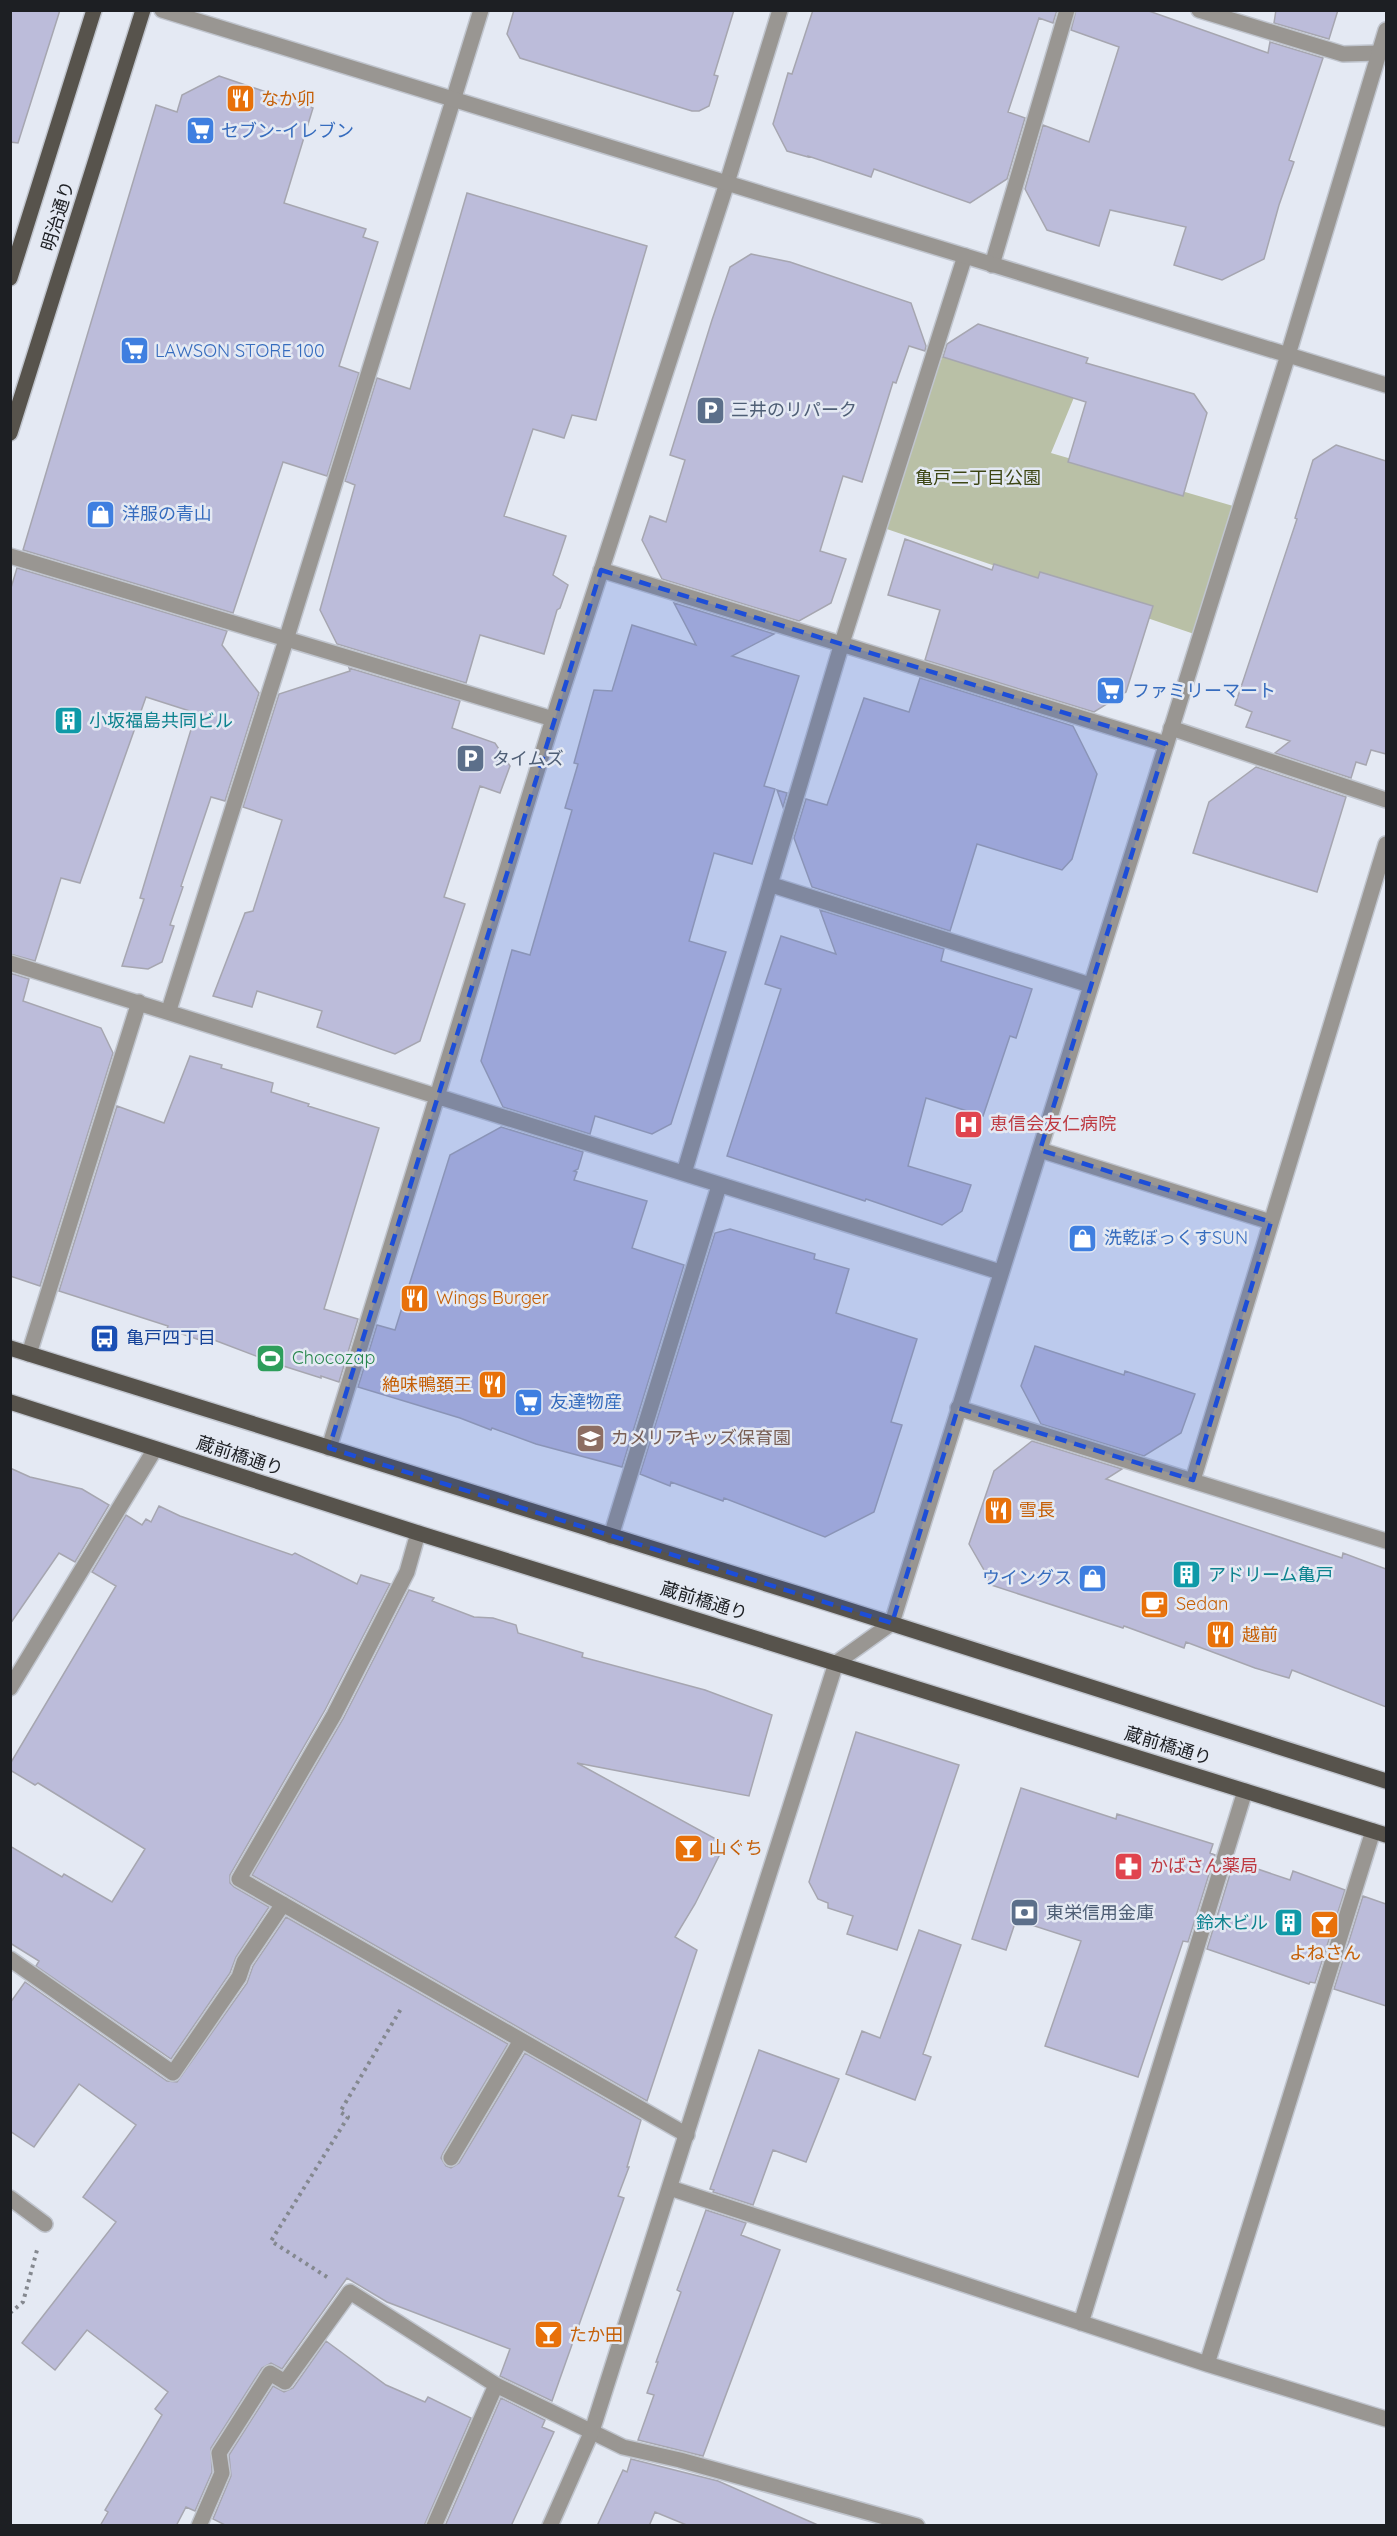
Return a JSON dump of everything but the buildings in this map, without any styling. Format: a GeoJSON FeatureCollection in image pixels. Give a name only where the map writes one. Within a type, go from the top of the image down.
{"type":"FeatureCollection","features":[{"type":"Feature","properties":{"kind":"main road","name":"明治通り"},"geometry":{"type":"LineString","coordinates":[[10,278],[94,10]]}},
{"type":"Feature","properties":{"kind":"main road","name":"明治通り"},"geometry":{"type":"LineString","coordinates":[[10,433],[143,10]]}},
{"type":"Feature","properties":{"kind":"main road","name":"蔵前橋通り"},"geometry":{"type":"LineString","coordinates":[[10,1348],[892,1623],[1386,1781]]}},
{"type":"Feature","properties":{"kind":"main road","name":"蔵前橋通り"},"geometry":{"type":"LineString","coordinates":[[10,1401],[418,1533],[1380,1833]]}},
{"type":"Feature","properties":{"kind":"street"},"geometry":{"type":"LineString","coordinates":[[162,10],[1386,385]]}},
{"type":"Feature","properties":{"kind":"street"},"geometry":{"type":"LineString","coordinates":[[169,1010],[481,10]]}},
{"type":"Feature","properties":{"kind":"street"},"geometry":{"type":"LineString","coordinates":[[329,1448],[553,719],[727,183],[780,10]]}},
{"type":"Feature","properties":{"kind":"street"},"geometry":{"type":"LineString","coordinates":[[992,265],[1067,10]]}},
{"type":"Feature","properties":{"kind":"street"},"geometry":{"type":"LineString","coordinates":[[1199,10],[1343,54],[1383,55]]}},
{"type":"Feature","properties":{"kind":"street"},"geometry":{"type":"LineString","coordinates":[[550,2526],[592,2432],[836,1663],[892,1623],[1000,1272],[1383,55],[1386,30]]}},
{"type":"Feature","properties":{"kind":"street"},"geometry":{"type":"LineString","coordinates":[[684,1173],[772,885],[842,643],[964,256]]}},
{"type":"Feature","properties":{"kind":"street"},"geometry":{"type":"LineString","coordinates":[[10,556],[553,719]]}},
{"type":"Feature","properties":{"kind":"street"},"geometry":{"type":"LineString","coordinates":[[601,570],[1166,744]]}},
{"type":"Feature","properties":{"kind":"street"},"geometry":{"type":"LineString","coordinates":[[1171,728],[1386,801]]}},
{"type":"Feature","properties":{"kind":"street"},"geometry":{"type":"LineString","coordinates":[[1193,1480],[1386,844]]}},
{"type":"Feature","properties":{"kind":"street"},"geometry":{"type":"LineString","coordinates":[[772,885],[1090,985]]}},
{"type":"Feature","properties":{"kind":"street"},"geometry":{"type":"LineString","coordinates":[[10,963],[169,1010],[719,1186],[1000,1272]]}},
{"type":"Feature","properties":{"kind":"street"},"geometry":{"type":"LineString","coordinates":[[29,1354],[139,1002]]}},
{"type":"Feature","properties":{"kind":"street"},"geometry":{"type":"LineString","coordinates":[[1040,1150],[1271,1222]]}},
{"type":"Feature","properties":{"kind":"street"},"geometry":{"type":"LineString","coordinates":[[611,1536],[719,1186]]}},
{"type":"Feature","properties":{"kind":"street"},"geometry":{"type":"LineString","coordinates":[[958,1408],[1386,1541]]}},
{"type":"Feature","properties":{"kind":"street"},"geometry":{"type":"LineString","coordinates":[[10,1688],[155,1449]]}},
{"type":"Feature","properties":{"kind":"street"},"geometry":{"type":"LineString","coordinates":[[418,1533],[407,1572],[334,1715],[239,1879],[520,2042],[687,2135]]}},
{"type":"Feature","properties":{"kind":"street"},"geometry":{"type":"LineString","coordinates":[[1081,2323],[1245,1791]]}},
{"type":"Feature","properties":{"kind":"street"},"geometry":{"type":"LineString","coordinates":[[1207,2364],[1380,1833]]}},
{"type":"Feature","properties":{"kind":"street"},"geometry":{"type":"LineString","coordinates":[[10,1959],[173,2073],[239,1977],[244,1962],[283,1904]]}},
{"type":"Feature","properties":{"kind":"street"},"geometry":{"type":"LineString","coordinates":[[451,2158],[520,2042]]}},
{"type":"Feature","properties":{"kind":"street"},"geometry":{"type":"LineString","coordinates":[[670,2188],[1207,2364],[1386,2419]]}},
{"type":"Feature","properties":{"kind":"street"},"geometry":{"type":"LineString","coordinates":[[10,2198],[45,2223]]}},
{"type":"Feature","properties":{"kind":"street"},"geometry":{"type":"LineString","coordinates":[[199,2526],[222,2473],[219,2453],[270,2373],[285,2382],[350,2292],[496,2385],[623,2447],[680,2460],[917,2526]]}},
{"type":"Feature","properties":{"kind":"street"},"geometry":{"type":"LineString","coordinates":[[434,2526],[496,2385]]}},
{"type":"Feature","properties":{"kind":"path"},"geometry":{"type":"LineString","coordinates":[[350,2292],[271,2241],[348,2117],[340,2112],[417,1981]]}},
{"type":"Feature","properties":{"kind":"path"},"geometry":{"type":"LineString","coordinates":[[10,2313],[23,2302],[45,2223]]}},
{"type":"Feature","properties":{"kind":"highlighted area"},"geometry":{"type":"Polygon","coordinates":[[[601,570],[1166,744],[1040,1150],[1271,1222],[1193,1480],[958,1408],[892,1623],[329,1448],[601,570]]]}},
{"type":"Feature","properties":{"kind":"green space","name":"亀戸二丁目公園"},"geometry":{"type":"Polygon","coordinates":[[[943,355],[1075,395],[1051,453],[1240,508],[1200,636],[878,526],[943,355]]]}},
{"type":"Feature","properties":{"kind":"place","name":"なか卯"},"geometry":{"type":"Point","coordinates":[240,99]}},
{"type":"Feature","properties":{"kind":"place","name":"セブン-イレブン"},"geometry":{"type":"Point","coordinates":[200,131]}},
{"type":"Feature","properties":{"kind":"place","name":"LAWSON STORE 100"},"geometry":{"type":"Point","coordinates":[134,351]}},
{"type":"Feature","properties":{"kind":"place","name":"三井のリパーク"},"geometry":{"type":"Point","coordinates":[710,410]}},
{"type":"Feature","properties":{"kind":"place","name":"洋服の青山"},"geometry":{"type":"Point","coordinates":[101,514]}},
{"type":"Feature","properties":{"kind":"place","name":"ファミリーマート"},"geometry":{"type":"Point","coordinates":[1111,691]}},
{"type":"Feature","properties":{"kind":"place","name":"小坂福島共同ビル"},"geometry":{"type":"Point","coordinates":[68,721]}},
{"type":"Feature","properties":{"kind":"place","name":"タイムズ"},"geometry":{"type":"Point","coordinates":[471,759]}},
{"type":"Feature","properties":{"kind":"place","name":"恵信会友仁病院"},"geometry":{"type":"Point","coordinates":[969,1124]}},
{"type":"Feature","properties":{"kind":"place","name":"洗乾ぼっくすSUN"},"geometry":{"type":"Point","coordinates":[1083,1238]}},
{"type":"Feature","properties":{"kind":"place","name":"Wings Burger"},"geometry":{"type":"Point","coordinates":[415,1298]}},
{"type":"Feature","properties":{"kind":"place","name":"亀戸四丁目"},"geometry":{"type":"Point","coordinates":[105,1338]}},
{"type":"Feature","properties":{"kind":"place","name":"Chocozap"},"geometry":{"type":"Point","coordinates":[271,1358]}},
{"type":"Feature","properties":{"kind":"place","name":"絶味鴨頚王"},"geometry":{"type":"Point","coordinates":[493,1385]}},
{"type":"Feature","properties":{"kind":"place","name":"友達物産"},"geometry":{"type":"Point","coordinates":[529,1402]}},
{"type":"Feature","properties":{"kind":"place","name":"カメリアキッズ保育園"},"geometry":{"type":"Point","coordinates":[590,1438]}},
{"type":"Feature","properties":{"kind":"place","name":"雪長"},"geometry":{"type":"Point","coordinates":[998,1510]}},
{"type":"Feature","properties":{"kind":"place","name":"アドリーム亀戸"},"geometry":{"type":"Point","coordinates":[1187,1575]}},
{"type":"Feature","properties":{"kind":"place","name":"ウイングス"},"geometry":{"type":"Point","coordinates":[1093,1578]}},
{"type":"Feature","properties":{"kind":"place","name":"Sedan"},"geometry":{"type":"Point","coordinates":[1155,1604]}},
{"type":"Feature","properties":{"kind":"place","name":"越前"},"geometry":{"type":"Point","coordinates":[1221,1635]}},
{"type":"Feature","properties":{"kind":"place","name":"山ぐち"},"geometry":{"type":"Point","coordinates":[688,1848]}},
{"type":"Feature","properties":{"kind":"place","name":"かばさん薬局"},"geometry":{"type":"Point","coordinates":[1129,1866]}},
{"type":"Feature","properties":{"kind":"place","name":"東栄信用金庫"},"geometry":{"type":"Point","coordinates":[1025,1913]}},
{"type":"Feature","properties":{"kind":"place","name":"鈴木ビル"},"geometry":{"type":"Point","coordinates":[1289,1923]}},
{"type":"Feature","properties":{"kind":"place","name":"よねさん"},"geometry":{"type":"Point","coordinates":[1325,1924]}},
{"type":"Feature","properties":{"kind":"place","name":"たか田"},"geometry":{"type":"Point","coordinates":[548,2335]}}]}
